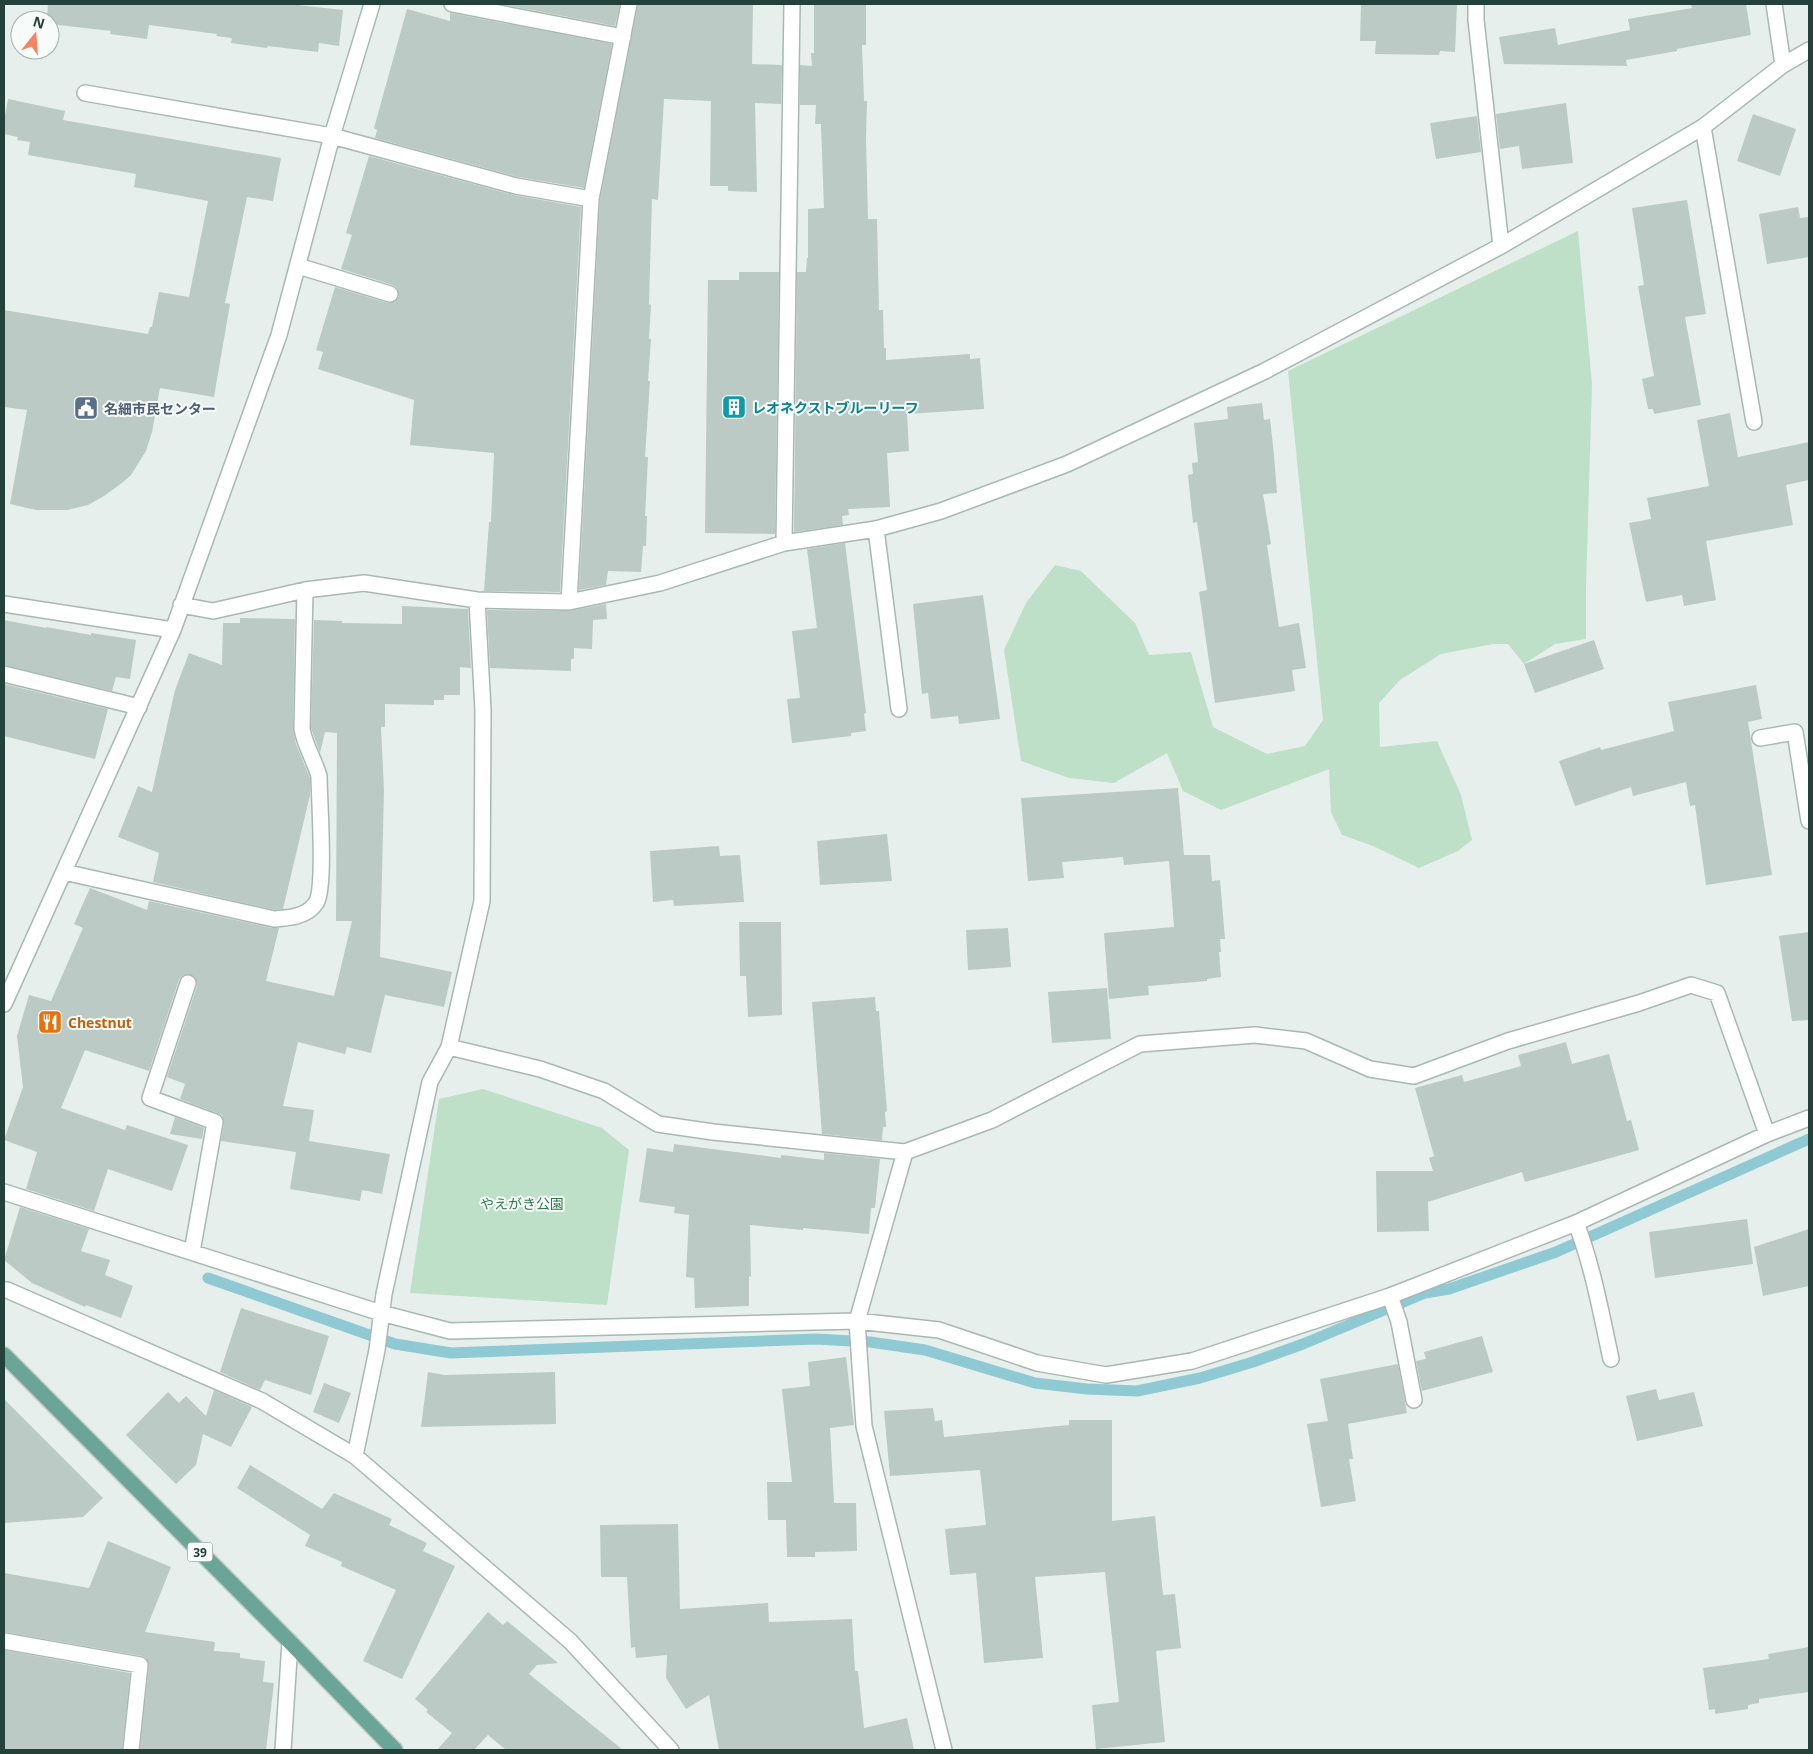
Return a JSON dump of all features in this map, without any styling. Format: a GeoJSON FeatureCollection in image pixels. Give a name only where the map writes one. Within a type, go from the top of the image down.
{"type":"FeatureCollection","features":[{"type":"Feature","properties":{"kind":"main road","name":"39"},"geometry":{"type":"LineString","coordinates":[[4,1354],[395,1750]]}},
{"type":"Feature","properties":{"kind":"street"},"geometry":{"type":"LineString","coordinates":[[4,1004],[173,630],[279,335],[332,136],[372,4]]}},
{"type":"Feature","properties":{"kind":"street"},"geometry":{"type":"LineString","coordinates":[[452,4],[623,37]]}},
{"type":"Feature","properties":{"kind":"street"},"geometry":{"type":"LineString","coordinates":[[569,602],[591,199],[629,4]]}},
{"type":"Feature","properties":{"kind":"street"},"geometry":{"type":"LineString","coordinates":[[784,543],[792,4]]}},
{"type":"Feature","properties":{"kind":"street"},"geometry":{"type":"LineString","coordinates":[[1476,4],[1476,20],[1501,246]]}},
{"type":"Feature","properties":{"kind":"street"},"geometry":{"type":"LineString","coordinates":[[1774,4],[1783,65]]}},
{"type":"Feature","properties":{"kind":"street"},"geometry":{"type":"LineString","coordinates":[[181,605],[213,611],[305,590],[364,583],[477,600],[569,602],[660,583],[784,543],[876,530],[941,511],[1067,464],[1265,371],[1501,246],[1703,127],[1783,65],[1809,50]]}},
{"type":"Feature","properties":{"kind":"street"},"geometry":{"type":"LineString","coordinates":[[85,94],[332,136],[516,186],[591,199]]}},
{"type":"Feature","properties":{"kind":"street"},"geometry":{"type":"LineString","coordinates":[[1703,127],[1754,422]]}},
{"type":"Feature","properties":{"kind":"street"},"geometry":{"type":"LineString","coordinates":[[298,266],[390,294]]}},
{"type":"Feature","properties":{"kind":"street"},"geometry":{"type":"LineString","coordinates":[[876,530],[899,709]]}},
{"type":"Feature","properties":{"kind":"street"},"geometry":{"type":"LineString","coordinates":[[64,872],[274,919],[294,917],[309,911],[317,902],[322,880],[319,776],[314,760],[304,742],[302,729],[305,590]]}},
{"type":"Feature","properties":{"kind":"street"},"geometry":{"type":"LineString","coordinates":[[355,1456],[377,1350],[380,1320],[430,1082],[449,1047],[482,901],[483,710],[477,600]]}},
{"type":"Feature","properties":{"kind":"street"},"geometry":{"type":"LineString","coordinates":[[4,604],[173,630]]}},
{"type":"Feature","properties":{"kind":"street"},"geometry":{"type":"LineString","coordinates":[[4,674],[138,707]]}},
{"type":"Feature","properties":{"kind":"street"},"geometry":{"type":"LineString","coordinates":[[1760,738],[1794,732],[1809,821]]}},
{"type":"Feature","properties":{"kind":"street"},"geometry":{"type":"LineString","coordinates":[[188,983],[150,1098],[215,1122],[192,1252]]}},
{"type":"Feature","properties":{"kind":"street"},"geometry":{"type":"LineString","coordinates":[[449,1047],[540,1069],[604,1092],[658,1124],[713,1132],[905,1152],[992,1120],[1140,1044],[1255,1035],[1306,1041],[1370,1069],[1414,1076],[1508,1041],[1639,1003],[1691,985],[1717,993],[1767,1134]]}},
{"type":"Feature","properties":{"kind":"street"},"geometry":{"type":"LineString","coordinates":[[4,1192],[192,1252],[380,1320],[450,1331],[858,1321],[939,1330],[1037,1363],[1106,1374],[1192,1361],[1390,1296],[1576,1223],[1767,1134],[1809,1118]]}},
{"type":"Feature","properties":{"kind":"street"},"geometry":{"type":"LineString","coordinates":[[905,1152],[858,1321],[864,1426],[944,1750]]}},
{"type":"Feature","properties":{"kind":"street"},"geometry":{"type":"LineString","coordinates":[[1576,1223],[1586,1249],[1611,1359]]}},
{"type":"Feature","properties":{"kind":"street"},"geometry":{"type":"LineString","coordinates":[[4,1290],[262,1401],[355,1456],[570,1641],[671,1750]]}},
{"type":"Feature","properties":{"kind":"street"},"geometry":{"type":"LineString","coordinates":[[1390,1296],[1399,1322],[1414,1400]]}},
{"type":"Feature","properties":{"kind":"street"},"geometry":{"type":"LineString","coordinates":[[4,1641],[140,1665],[131,1750]]}},
{"type":"Feature","properties":{"kind":"street"},"geometry":{"type":"LineString","coordinates":[[283,1750],[290,1642]]}},
{"type":"Feature","properties":{"kind":"green space"},"geometry":{"type":"Polygon","coordinates":[[[1578,231],[1592,384],[1586,639],[1555,644],[1524,664],[1508,644],[1493,644],[1441,654],[1400,680],[1379,703],[1380,747],[1437,741],[1461,795],[1472,840],[1458,851],[1419,868],[1373,846],[1342,835],[1331,812],[1329,769],[1221,810],[1183,791],[1167,753],[1114,783],[1069,778],[1021,761],[1004,650],[1026,603],[1055,565],[1081,571],[1135,623],[1149,655],[1191,652],[1213,727],[1267,754],[1305,746],[1323,720],[1288,371],[1578,231]]]}},
{"type":"Feature","properties":{"kind":"green space","name":"やえがき公園"},"geometry":{"type":"Polygon","coordinates":[[[483,1089],[602,1128],[629,1150],[607,1305],[410,1293],[439,1099],[483,1089]]]}},
{"type":"Feature","properties":{"kind":"building"},"geometry":{"type":"Polygon","coordinates":[[[48,4],[289,4],[343,10],[339,46],[319,43],[318,52],[231,43],[232,38],[216,36],[217,34],[149,25],[147,39],[110,34],[111,31],[60,25],[60,10],[48,10],[48,4]]]}},
{"type":"Feature","properties":{"kind":"building"},"geometry":{"type":"Polygon","coordinates":[[[500,4],[620,4],[615,26],[500,4]]]}},
{"type":"Feature","properties":{"kind":"building"},"geometry":{"type":"Polygon","coordinates":[[[638,4],[753,4],[752,64],[782,65],[781,104],[755,103],[757,192],[728,191],[728,186],[710,186],[711,101],[664,99],[658,200],[652,199],[649,304],[651,305],[649,339],[651,339],[648,381],[650,381],[645,457],[648,457],[645,516],[647,516],[646,546],[643,546],[641,572],[608,571],[606,585],[579,590],[600,200],[638,4]]]}},
{"type":"Feature","properties":{"kind":"building"},"geometry":{"type":"Polygon","coordinates":[[[814,4],[866,4],[866,45],[862,45],[864,101],[867,101],[868,219],[877,219],[879,310],[883,310],[886,360],[970,354],[970,359],[980,358],[984,409],[907,414],[909,451],[887,453],[890,507],[848,509],[849,515],[842,516],[843,525],[794,532],[797,272],[806,272],[808,258],[808,209],[824,208],[821,124],[815,124],[816,105],[800,105],[800,65],[812,66],[811,53],[814,53],[814,4]]]}},
{"type":"Feature","properties":{"kind":"building"},"geometry":{"type":"Polygon","coordinates":[[[1361,4],[1457,4],[1455,52],[1440,51],[1439,55],[1375,54],[1376,41],[1360,41],[1361,4]]]}},
{"type":"Feature","properties":{"kind":"building"},"geometry":{"type":"Polygon","coordinates":[[[1691,4],[1746,4],[1751,35],[1626,60],[1627,66],[1504,64],[1499,37],[1555,28],[1558,45],[1630,30],[1628,19],[1692,8],[1691,4]]]}},
{"type":"Feature","properties":{"kind":"building"},"geometry":{"type":"Polygon","coordinates":[[[407,9],[450,21],[450,13],[612,44],[584,188],[518,177],[375,138],[377,130],[374,128],[407,9]]]}},
{"type":"Feature","properties":{"kind":"building"},"geometry":{"type":"Polygon","coordinates":[[[8,99],[65,111],[63,120],[281,158],[273,201],[247,197],[225,303],[230,304],[214,397],[160,388],[152,432],[146,451],[131,475],[104,496],[88,505],[67,510],[36,510],[10,504],[27,410],[4,407],[4,310],[148,334],[150,327],[152,327],[159,292],[189,297],[208,201],[134,187],[136,174],[28,155],[30,142],[17,140],[18,137],[4,134],[8,99]]]}},
{"type":"Feature","properties":{"kind":"building"},"geometry":{"type":"Polygon","coordinates":[[[1566,103],[1573,163],[1522,169],[1519,146],[1500,149],[1496,114],[1566,103]]]}},
{"type":"Feature","properties":{"kind":"building"},"geometry":{"type":"Polygon","coordinates":[[[1753,114],[1796,129],[1780,176],[1737,161],[1753,114]]]}},
{"type":"Feature","properties":{"kind":"building"},"geometry":{"type":"Polygon","coordinates":[[[1477,116],[1481,152],[1436,159],[1430,123],[1477,116]]]}},
{"type":"Feature","properties":{"kind":"building"},"geometry":{"type":"Polygon","coordinates":[[[369,156],[514,195],[581,207],[560,592],[484,591],[489,522],[491,522],[494,453],[410,445],[414,400],[318,369],[323,352],[316,350],[335,287],[388,303],[396,301],[399,296],[397,288],[393,285],[341,269],[352,235],[346,233],[369,156]]]}},
{"type":"Feature","properties":{"kind":"building"},"geometry":{"type":"Polygon","coordinates":[[[1687,200],[1706,314],[1685,317],[1701,405],[1654,414],[1653,409],[1648,409],[1642,379],[1654,376],[1638,286],[1644,285],[1632,208],[1687,200]]]}},
{"type":"Feature","properties":{"kind":"building"},"geometry":{"type":"Polygon","coordinates":[[[1798,207],[1800,218],[1809,217],[1809,257],[1767,264],[1759,214],[1798,207]]]}},
{"type":"Feature","properties":{"kind":"building","name":"レオネクストブルーリーフ"},"geometry":{"type":"Polygon","coordinates":[[[739,272],[779,272],[775,534],[705,533],[708,280],[739,280],[739,272]]]}},
{"type":"Feature","properties":{"kind":"building"},"geometry":{"type":"Polygon","coordinates":[[[1262,403],[1264,420],[1270,419],[1277,493],[1263,494],[1271,544],[1267,545],[1279,627],[1299,623],[1306,668],[1292,670],[1295,691],[1215,703],[1199,592],[1207,590],[1197,522],[1193,523],[1188,475],[1193,474],[1192,463],[1198,462],[1194,423],[1228,419],[1227,407],[1262,403]]]}},
{"type":"Feature","properties":{"kind":"building"},"geometry":{"type":"Polygon","coordinates":[[[1730,413],[1738,457],[1809,442],[1809,480],[1786,485],[1793,525],[1706,541],[1716,600],[1684,606],[1682,595],[1646,602],[1629,523],[1651,519],[1647,498],[1709,486],[1697,420],[1730,413]]]}},
{"type":"Feature","properties":{"kind":"building"},"geometry":{"type":"Polygon","coordinates":[[[845,543],[866,713],[864,714],[866,731],[851,733],[851,736],[792,743],[787,699],[800,698],[792,631],[817,628],[807,549],[845,543]]]}},
{"type":"Feature","properties":{"kind":"building"},"geometry":{"type":"Polygon","coordinates":[[[983,595],[1000,719],[959,724],[958,716],[931,719],[928,693],[922,694],[913,604],[983,595]]]}},
{"type":"Feature","properties":{"kind":"building"},"geometry":{"type":"Polygon","coordinates":[[[606,604],[607,619],[593,620],[592,649],[574,648],[574,659],[571,659],[571,671],[490,668],[487,610],[569,611],[606,604]]]}},
{"type":"Feature","properties":{"kind":"building"},"geometry":{"type":"Polygon","coordinates":[[[402,606],[468,609],[471,668],[460,667],[460,695],[444,695],[444,700],[434,700],[434,705],[385,704],[385,727],[381,727],[384,790],[380,957],[452,972],[444,1007],[385,995],[371,1053],[347,1047],[345,1054],[298,1042],[283,1106],[314,1110],[309,1141],[390,1154],[382,1194],[362,1190],[360,1201],[290,1189],[296,1152],[221,1141],[224,1123],[222,1115],[180,1099],[185,1084],[167,1077],[197,986],[195,977],[187,974],[179,980],[149,1071],[85,1050],[61,1108],[125,1130],[127,1125],[188,1145],[172,1191],[108,1169],[94,1211],[26,1189],[37,1152],[4,1140],[23,1087],[17,1036],[29,995],[51,1001],[83,928],[74,924],[90,888],[147,910],[149,901],[279,928],[266,981],[334,996],[352,921],[336,921],[337,733],[325,732],[320,753],[311,728],[314,620],[342,621],[342,623],[402,624],[402,606]]]}},
{"type":"Feature","properties":{"kind":"building"},"geometry":{"type":"Polygon","coordinates":[[[240,618],[295,619],[293,729],[296,744],[310,778],[310,795],[283,909],[275,910],[153,882],[159,853],[118,837],[138,786],[152,792],[175,690],[189,653],[222,665],[223,623],[240,623],[240,618]]]}},
{"type":"Feature","properties":{"kind":"building"},"geometry":{"type":"Polygon","coordinates":[[[4,620],[91,635],[91,633],[136,640],[130,679],[116,677],[112,691],[4,665],[4,620]]]}},
{"type":"Feature","properties":{"kind":"building"},"geometry":{"type":"Polygon","coordinates":[[[1594,640],[1604,669],[1535,693],[1524,664],[1594,640]]]}},
{"type":"Feature","properties":{"kind":"building"},"geometry":{"type":"Polygon","coordinates":[[[4,684],[108,709],[95,759],[4,736],[4,684]]]}},
{"type":"Feature","properties":{"kind":"building"},"geometry":{"type":"Polygon","coordinates":[[[1756,685],[1762,719],[1748,722],[1772,875],[1706,885],[1695,805],[1690,806],[1686,782],[1633,796],[1631,787],[1575,806],[1559,761],[1600,747],[1601,750],[1674,731],[1668,702],[1756,685]]]}},
{"type":"Feature","properties":{"kind":"building"},"geometry":{"type":"Polygon","coordinates":[[[1178,788],[1184,855],[1210,855],[1212,881],[1220,880],[1225,939],[1220,939],[1221,977],[1207,979],[1207,981],[1148,986],[1149,995],[1109,999],[1104,933],[1174,927],[1169,861],[1124,865],[1123,857],[1062,862],[1064,878],[1028,881],[1021,798],[1178,788]]]}},
{"type":"Feature","properties":{"kind":"building"},"geometry":{"type":"Polygon","coordinates":[[[887,834],[892,881],[820,885],[817,841],[887,834]]]}},
{"type":"Feature","properties":{"kind":"building"},"geometry":{"type":"Polygon","coordinates":[[[719,846],[720,856],[740,855],[744,902],[674,906],[673,900],[653,902],[650,851],[719,846]]]}},
{"type":"Feature","properties":{"kind":"building"},"geometry":{"type":"Polygon","coordinates":[[[739,922],[781,922],[782,1015],[748,1017],[746,976],[740,976],[739,922]]]}},
{"type":"Feature","properties":{"kind":"building"},"geometry":{"type":"Polygon","coordinates":[[[1008,928],[1011,967],[968,970],[966,930],[1008,928]]]}},
{"type":"Feature","properties":{"kind":"building"},"geometry":{"type":"Polygon","coordinates":[[[1809,932],[1809,1020],[1792,1021],[1779,936],[1809,932]]]}},
{"type":"Feature","properties":{"kind":"building"},"geometry":{"type":"Polygon","coordinates":[[[1107,988],[1111,1039],[1052,1043],[1048,992],[1107,988]]]}},
{"type":"Feature","properties":{"kind":"building"},"geometry":{"type":"Polygon","coordinates":[[[875,997],[876,1011],[879,1011],[887,1111],[885,1112],[886,1127],[883,1127],[882,1140],[822,1134],[812,1002],[875,997]]]}},
{"type":"Feature","properties":{"kind":"building"},"geometry":{"type":"Polygon","coordinates":[[[1566,1042],[1572,1064],[1609,1054],[1627,1121],[1631,1120],[1639,1150],[1525,1182],[1522,1172],[1428,1202],[1429,1231],[1377,1232],[1376,1171],[1433,1171],[1429,1158],[1434,1156],[1415,1088],[1462,1075],[1464,1082],[1521,1066],[1518,1055],[1566,1042]]]}},
{"type":"Feature","properties":{"kind":"building"},"geometry":{"type":"Polygon","coordinates":[[[175,1117],[204,1128],[202,1139],[170,1134],[175,1117]]]}},
{"type":"Feature","properties":{"kind":"building"},"geometry":{"type":"Polygon","coordinates":[[[674,1144],[781,1158],[781,1155],[824,1160],[824,1153],[880,1159],[875,1208],[871,1208],[869,1234],[750,1225],[751,1277],[749,1276],[749,1306],[695,1308],[694,1278],[686,1277],[689,1215],[674,1213],[675,1207],[639,1202],[647,1148],[673,1152],[674,1144]]]}},
{"type":"Feature","properties":{"kind":"building"},"geometry":{"type":"Polygon","coordinates":[[[20,1207],[89,1229],[81,1251],[110,1260],[105,1275],[133,1286],[121,1318],[86,1305],[85,1307],[32,1283],[4,1260],[20,1207]]]}},
{"type":"Feature","properties":{"kind":"building"},"geometry":{"type":"Polygon","coordinates":[[[1747,1219],[1753,1264],[1655,1278],[1649,1232],[1747,1219]]]}},
{"type":"Feature","properties":{"kind":"building"},"geometry":{"type":"Polygon","coordinates":[[[1809,1229],[1809,1286],[1763,1296],[1754,1247],[1809,1229]]]}},
{"type":"Feature","properties":{"kind":"building"},"geometry":{"type":"Polygon","coordinates":[[[241,1308],[329,1336],[311,1395],[265,1380],[260,1390],[220,1372],[241,1308]]]}},
{"type":"Feature","properties":{"kind":"building"},"geometry":{"type":"Polygon","coordinates":[[[1482,1336],[1493,1372],[1422,1391],[1416,1361],[1426,1359],[1424,1352],[1482,1336]]]}},
{"type":"Feature","properties":{"kind":"building"},"geometry":{"type":"Polygon","coordinates":[[[846,1357],[854,1425],[830,1428],[834,1503],[856,1503],[857,1551],[815,1552],[815,1557],[787,1557],[786,1520],[768,1520],[767,1482],[792,1482],[782,1389],[810,1386],[808,1362],[846,1357]]]}},
{"type":"Feature","properties":{"kind":"building"},"geometry":{"type":"Polygon","coordinates":[[[1398,1364],[1407,1413],[1348,1424],[1353,1459],[1349,1459],[1356,1501],[1321,1507],[1307,1424],[1328,1421],[1320,1379],[1398,1364]]]}},
{"type":"Feature","properties":{"kind":"building"},"geometry":{"type":"Polygon","coordinates":[[[428,1372],[444,1375],[555,1372],[556,1424],[421,1427],[428,1372]]]}},
{"type":"Feature","properties":{"kind":"building"},"geometry":{"type":"Polygon","coordinates":[[[324,1383],[351,1393],[339,1423],[313,1412],[324,1383]]]}},
{"type":"Feature","properties":{"kind":"building"},"geometry":{"type":"Polygon","coordinates":[[[1656,1389],[1659,1400],[1694,1392],[1703,1426],[1637,1441],[1626,1396],[1656,1389]]]}},
{"type":"Feature","properties":{"kind":"building"},"geometry":{"type":"Polygon","coordinates":[[[214,1390],[252,1407],[231,1447],[203,1434],[196,1465],[176,1484],[126,1435],[168,1392],[179,1403],[186,1396],[206,1416],[214,1390]]]}},
{"type":"Feature","properties":{"kind":"building"},"geometry":{"type":"Polygon","coordinates":[[[4,1399],[103,1498],[83,1517],[4,1523],[4,1399]]]}},
{"type":"Feature","properties":{"kind":"building"},"geometry":{"type":"Polygon","coordinates":[[[933,1408],[935,1421],[942,1420],[944,1437],[1069,1425],[1069,1420],[1112,1420],[1112,1521],[1155,1516],[1163,1595],[1175,1594],[1181,1648],[1156,1651],[1165,1742],[1096,1749],[1092,1705],[1119,1702],[1105,1572],[1035,1577],[1043,1658],[984,1663],[976,1573],[950,1575],[945,1529],[986,1525],[980,1470],[890,1476],[884,1411],[933,1408]]]}},
{"type":"Feature","properties":{"kind":"building"},"geometry":{"type":"Polygon","coordinates":[[[250,1465],[322,1509],[334,1493],[392,1519],[389,1525],[427,1543],[423,1551],[455,1566],[402,1679],[363,1661],[396,1590],[341,1566],[342,1562],[305,1546],[310,1535],[237,1488],[250,1465]]]}},
{"type":"Feature","properties":{"kind":"building"},"geometry":{"type":"Polygon","coordinates":[[[678,1524],[680,1609],[768,1603],[769,1622],[852,1619],[855,1671],[858,1671],[864,1728],[907,1718],[914,1750],[719,1750],[709,1695],[686,1709],[666,1678],[667,1655],[636,1658],[635,1647],[631,1648],[627,1577],[601,1577],[600,1525],[678,1524]]]}},
{"type":"Feature","properties":{"kind":"building"},"geometry":{"type":"Polygon","coordinates":[[[108,1541],[171,1567],[145,1632],[215,1642],[214,1651],[240,1653],[240,1658],[265,1661],[263,1682],[274,1683],[266,1750],[140,1750],[149,1666],[146,1658],[4,1632],[4,1573],[89,1588],[108,1541]]]}},
{"type":"Feature","properties":{"kind":"building"},"geometry":{"type":"Polygon","coordinates":[[[488,1612],[503,1625],[507,1621],[558,1663],[537,1665],[529,1674],[623,1750],[506,1750],[488,1735],[474,1750],[437,1750],[452,1733],[426,1712],[428,1710],[415,1699],[488,1612]]]}},
{"type":"Feature","properties":{"kind":"building"},"geometry":{"type":"Polygon","coordinates":[[[1809,1647],[1809,1692],[1759,1699],[1759,1703],[1748,1705],[1748,1709],[1715,1714],[1715,1709],[1709,1710],[1703,1668],[1769,1659],[1768,1654],[1809,1647]]]}},
{"type":"Feature","properties":{"kind":"building"},"geometry":{"type":"Polygon","coordinates":[[[4,1650],[130,1673],[122,1750],[4,1750],[4,1650]]]}},
{"type":"Feature","properties":{"kind":"waterway"},"geometry":{"type":"LineString","coordinates":[[208,1278],[395,1344],[451,1353],[816,1339],[870,1342],[925,1350],[1035,1383],[1087,1389],[1137,1391],[1200,1378],[1253,1362],[1303,1344],[1425,1293],[1449,1289],[1556,1252],[1809,1139]]}},
{"type":"Feature","properties":{"kind":"place","name":"レオネクストブルーリーフ"},"geometry":{"type":"Point","coordinates":[734,407]}},
{"type":"Feature","properties":{"kind":"place","name":"名細市民センター"},"geometry":{"type":"Point","coordinates":[86,408]}},
{"type":"Feature","properties":{"kind":"place","name":"Chestnut"},"geometry":{"type":"Point","coordinates":[50,1022]}}]}
